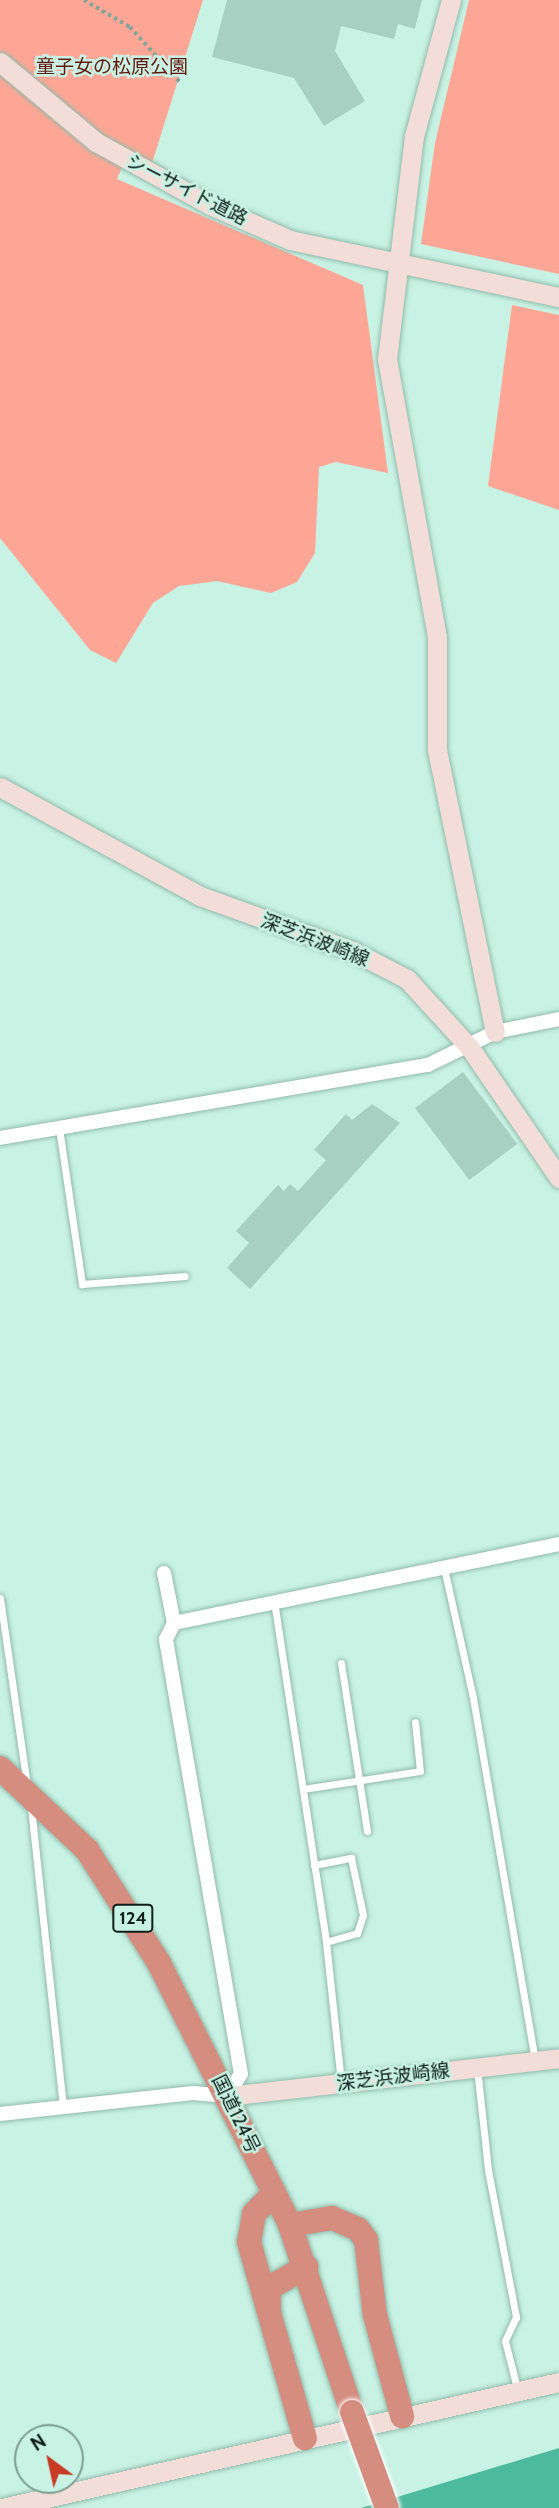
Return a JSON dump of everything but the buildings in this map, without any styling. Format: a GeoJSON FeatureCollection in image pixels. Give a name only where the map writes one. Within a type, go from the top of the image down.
{"type":"FeatureCollection","features":[{"type":"Feature","properties":{"kind":"highway","name":"国道124号"},"geometry":{"type":"LineString","coordinates":[[0,1768],[29,1793],[110,1881],[227,2096],[290,2225],[387,2508]]}},
{"type":"Feature","properties":{"kind":"highway"},"geometry":{"type":"LineString","coordinates":[[274,2193],[254,2214],[249,2242],[305,2438]]}},
{"type":"Feature","properties":{"kind":"highway"},"geometry":{"type":"LineString","coordinates":[[290,2225],[332,2218],[358,2229],[366,2241],[375,2315],[402,2416]]}},
{"type":"Feature","properties":{"kind":"highway"},"geometry":{"type":"LineString","coordinates":[[269,2316],[270,2288],[306,2267]]}},
{"type":"Feature","properties":{"kind":"street"},"geometry":{"type":"LineString","coordinates":[[451,0],[414,136],[401,268],[387,359],[438,637],[437,750],[495,1032]]}},
{"type":"Feature","properties":{"kind":"street","name":"シーサイド道路"},"geometry":{"type":"LineString","coordinates":[[0,62],[96,142],[209,205],[290,240],[401,268],[559,297]]}},
{"type":"Feature","properties":{"kind":"street","name":"深芝浜波崎線"},"geometry":{"type":"LineString","coordinates":[[0,787],[200,896],[353,951],[407,979],[470,1048],[559,1178]]}},
{"type":"Feature","properties":{"kind":"street"},"geometry":{"type":"LineString","coordinates":[[0,1138],[428,1065],[470,1048],[495,1032],[559,1019]]}},
{"type":"Feature","properties":{"kind":"street"},"geometry":{"type":"LineString","coordinates":[[174,1622],[559,1544]]}},
{"type":"Feature","properties":{"kind":"street"},"geometry":{"type":"LineString","coordinates":[[0,2114],[193,2094],[227,2096],[241,2074],[166,1639],[174,1622],[164,1573]]}},
{"type":"Feature","properties":{"kind":"street","name":"深芝浜波崎線"},"geometry":{"type":"LineString","coordinates":[[227,2096],[559,2058]]}},
{"type":"Feature","properties":{"kind":"street"},"geometry":{"type":"LineString","coordinates":[[2,2508],[65,2498],[305,2438],[559,2382]]}},
{"type":"Feature","properties":{"kind":"lane"},"geometry":{"type":"LineString","coordinates":[[59,1127],[82,1284],[185,1276]]}},
{"type":"Feature","properties":{"kind":"lane"},"geometry":{"type":"LineString","coordinates":[[444,1568],[474,1698],[536,2061]]}},
{"type":"Feature","properties":{"kind":"lane"},"geometry":{"type":"LineString","coordinates":[[0,1598],[29,1793],[63,2108]]}},
{"type":"Feature","properties":{"kind":"lane"},"geometry":{"type":"LineString","coordinates":[[274,1600],[326,1942],[341,2083]]}},
{"type":"Feature","properties":{"kind":"lane"},"geometry":{"type":"LineString","coordinates":[[341,1663],[367,1830]]}},
{"type":"Feature","properties":{"kind":"lane"},"geometry":{"type":"LineString","coordinates":[[303,1789],[420,1771],[415,1722]]}},
{"type":"Feature","properties":{"kind":"lane"},"geometry":{"type":"LineString","coordinates":[[314,1865],[351,1858],[363,1915],[356,1933],[326,1942]]}},
{"type":"Feature","properties":{"kind":"lane"},"geometry":{"type":"LineString","coordinates":[[477,2067],[488,2170],[516,2317],[505,2341],[517,2392]]}},
{"type":"Feature","properties":{"kind":"path"},"geometry":{"type":"LineString","coordinates":[[83,0],[130,27],[181,83]]}},
{"type":"Feature","properties":{"kind":"green space","name":"童子女の松原公園"},"geometry":{"type":"Polygon","coordinates":[[[0,0],[203,0],[149,173],[125,160],[117,179],[363,285],[388,473],[336,462],[319,467],[315,553],[297,582],[271,593],[217,581],[179,586],[153,603],[116,663],[90,650],[0,538],[0,0]]]}},
{"type":"Feature","properties":{"kind":"green space"},"geometry":{"type":"Polygon","coordinates":[[[469,0],[559,0],[559,274],[421,244],[435,143],[469,0]]]}},
{"type":"Feature","properties":{"kind":"green space"},"geometry":{"type":"Polygon","coordinates":[[[512,305],[559,315],[559,510],[488,486],[512,305]]]}},
{"type":"Feature","properties":{"kind":"shaded area"},"geometry":{"type":"Polygon","coordinates":[[[559,2448],[559,2508],[361,2508],[559,2448]]]}}]}
